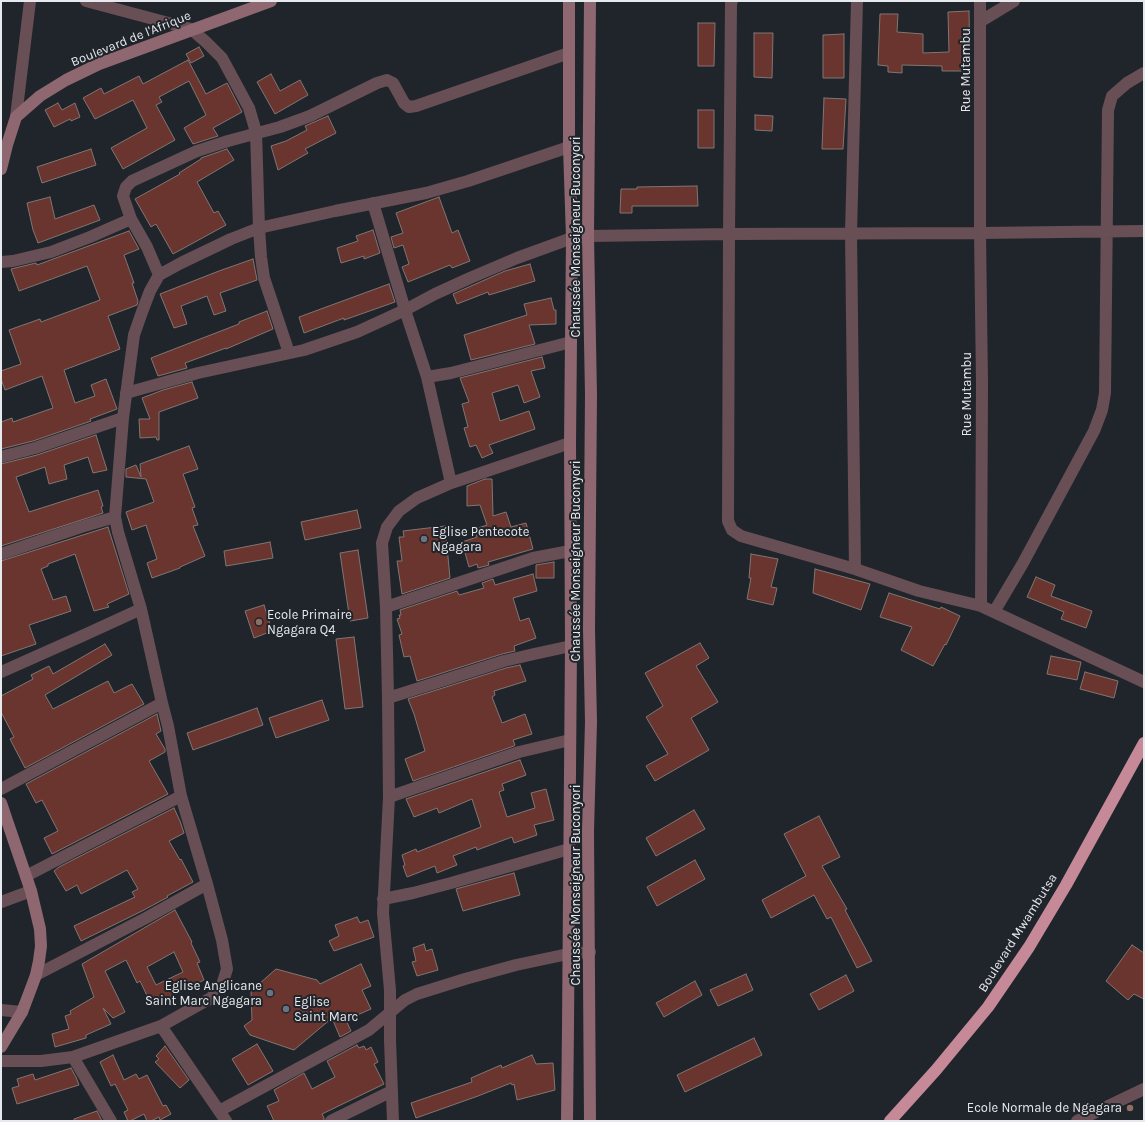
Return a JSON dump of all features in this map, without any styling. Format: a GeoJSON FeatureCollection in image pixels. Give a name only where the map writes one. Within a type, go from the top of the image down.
{"type":"FeatureCollection","features":[{"type":"Feature","properties":{"kind":"highway","name":"Boulevard Mwambutsa"},"geometry":{"type":"LineString","coordinates":[[890,1121],[936,1070],[988,1007],[1029,946],[1066,885],[1144,743]]}},
{"type":"Feature","properties":{"kind":"street"},"geometry":{"type":"LineString","coordinates":[[1,169],[16,117],[30,1]]}},
{"type":"Feature","properties":{"kind":"street"},"geometry":{"type":"LineString","coordinates":[[86,1],[191,29],[222,58],[249,108],[256,132],[259,228],[264,278],[289,353]]}},
{"type":"Feature","properties":{"kind":"street","name":"Boulevard de l'Afrique"},"geometry":{"type":"LineString","coordinates":[[16,117],[40,96],[66,80],[99,64],[257,3],[271,1]]}},
{"type":"Feature","properties":{"kind":"street","name":"Chaussée Monseigneur Buconyori"},"geometry":{"type":"LineString","coordinates":[[567,1121],[571,646],[570,443],[572,238],[569,147],[569,1]]}},
{"type":"Feature","properties":{"kind":"street","name":"Chaussée Monseigneur Buconyori"},"geometry":{"type":"LineString","coordinates":[[590,1],[588,236],[591,395],[589,543],[591,722],[588,831],[590,1121]]}},
{"type":"Feature","properties":{"kind":"street"},"geometry":{"type":"LineString","coordinates":[[732,1],[729,234],[728,521],[732,530],[741,536],[855,569],[919,591],[980,606],[1144,682]]}},
{"type":"Feature","properties":{"kind":"street"},"geometry":{"type":"LineString","coordinates":[[855,569],[851,233],[857,1]]}},
{"type":"Feature","properties":{"kind":"street","name":"Rue Mutambu"},"geometry":{"type":"LineString","coordinates":[[980,1],[980,233],[982,383],[980,606]]}},
{"type":"Feature","properties":{"kind":"street"},"geometry":{"type":"LineString","coordinates":[[981,21],[1014,1]]}},
{"type":"Feature","properties":{"kind":"street"},"geometry":{"type":"LineString","coordinates":[[159,275],[147,247],[131,219],[123,196],[126,187],[132,181],[197,151],[256,132],[280,127],[310,116],[377,83],[387,80],[393,83],[404,103],[409,107],[416,106],[569,53]]}},
{"type":"Feature","properties":{"kind":"street"},"geometry":{"type":"LineString","coordinates":[[994,612],[1023,563],[1094,431],[1102,410],[1105,393],[1108,110],[1112,96],[1127,83],[1144,73]]}},
{"type":"Feature","properties":{"kind":"street"},"geometry":{"type":"LineString","coordinates":[[1,1061],[41,1061],[73,1057],[161,1026],[211,998],[222,985],[227,969],[222,940],[181,796],[168,726],[141,609],[115,517],[123,418],[134,335],[150,291],[159,275],[231,239],[259,228],[426,193],[468,182],[569,147]]}},
{"type":"Feature","properties":{"kind":"street"},"geometry":{"type":"LineString","coordinates":[[373,204],[405,310],[427,376],[451,483]]}},
{"type":"Feature","properties":{"kind":"street"},"geometry":{"type":"LineString","coordinates":[[1,262],[13,261],[51,252],[131,219]]}},
{"type":"Feature","properties":{"kind":"street"},"geometry":{"type":"LineString","coordinates":[[126,393],[198,373],[304,350],[357,332],[497,266],[572,238],[588,236],[729,234],[1144,231]]}},
{"type":"Feature","properties":{"kind":"street"},"geometry":{"type":"LineString","coordinates":[[427,376],[451,373],[571,342]]}},
{"type":"Feature","properties":{"kind":"street"},"geometry":{"type":"LineString","coordinates":[[1,457],[35,448],[123,418]]}},
{"type":"Feature","properties":{"kind":"street"},"geometry":{"type":"LineString","coordinates":[[393,1121],[390,990],[384,936],[383,899],[389,797],[386,608],[382,543],[387,527],[399,511],[417,498],[451,483],[570,443]]}},
{"type":"Feature","properties":{"kind":"street"},"geometry":{"type":"LineString","coordinates":[[1,554],[115,517]]}},
{"type":"Feature","properties":{"kind":"street"},"geometry":{"type":"LineString","coordinates":[[386,608],[533,558],[570,551]]}},
{"type":"Feature","properties":{"kind":"street"},"geometry":{"type":"LineString","coordinates":[[1,672],[141,609]]}},
{"type":"Feature","properties":{"kind":"street"},"geometry":{"type":"LineString","coordinates":[[388,698],[504,661],[571,646]]}},
{"type":"Feature","properties":{"kind":"street"},"geometry":{"type":"LineString","coordinates":[[1,789],[162,703]]}},
{"type":"Feature","properties":{"kind":"street"},"geometry":{"type":"LineString","coordinates":[[389,797],[519,752],[570,740]]}},
{"type":"Feature","properties":{"kind":"street"},"geometry":{"type":"LineString","coordinates":[[26,876],[181,796]]}},
{"type":"Feature","properties":{"kind":"street"},"geometry":{"type":"LineString","coordinates":[[1,803],[31,891],[40,929],[41,946],[36,975],[22,1012],[1,1047]]}},
{"type":"Feature","properties":{"kind":"street"},"geometry":{"type":"LineString","coordinates":[[383,899],[451,883],[569,849]]}},
{"type":"Feature","properties":{"kind":"street"},"geometry":{"type":"LineString","coordinates":[[36,975],[146,918],[207,884]]}},
{"type":"Feature","properties":{"kind":"street"},"geometry":{"type":"LineString","coordinates":[[1,902],[31,891]]}},
{"type":"Feature","properties":{"kind":"street"},"geometry":{"type":"LineString","coordinates":[[161,1026],[222,1116],[369,1030],[405,1000],[417,994],[516,965],[568,954],[590,952]]}},
{"type":"Feature","properties":{"kind":"street"},"geometry":{"type":"LineString","coordinates":[[1,1010],[22,1012]]}},
{"type":"Feature","properties":{"kind":"street"},"geometry":{"type":"LineString","coordinates":[[73,1057],[111,1121]]}},
{"type":"Feature","properties":{"kind":"street"},"geometry":{"type":"LineString","coordinates":[[1077,1121],[1144,1089]]}},
{"type":"Feature","properties":{"kind":"street"},"geometry":{"type":"LineString","coordinates":[[331,1121],[392,1091]]}},
{"type":"Feature","properties":{"kind":"building"},"geometry":{"type":"Polygon","coordinates":[[[969,11],[970,71],[942,71],[942,66],[902,65],[902,73],[888,72],[888,66],[878,65],[880,14],[898,14],[897,32],[923,34],[923,53],[949,52],[948,12],[969,11]]]}},
{"type":"Feature","properties":{"kind":"building"},"geometry":{"type":"Polygon","coordinates":[[[698,23],[715,23],[714,66],[698,66],[698,23]]]}},
{"type":"Feature","properties":{"kind":"building"},"geometry":{"type":"Polygon","coordinates":[[[754,33],[773,33],[772,78],[754,77],[754,33]]]}},
{"type":"Feature","properties":{"kind":"building"},"geometry":{"type":"Polygon","coordinates":[[[844,34],[844,78],[823,78],[823,35],[844,34]]]}},
{"type":"Feature","properties":{"kind":"building"},"geometry":{"type":"Polygon","coordinates":[[[199,47],[204,56],[191,63],[186,54],[199,47]]]}},
{"type":"Feature","properties":{"kind":"building"},"geometry":{"type":"Polygon","coordinates":[[[188,60],[206,94],[227,83],[242,112],[213,128],[218,136],[193,144],[184,128],[206,115],[189,81],[159,97],[162,102],[156,105],[175,140],[123,169],[111,148],[147,128],[133,100],[95,119],[83,98],[101,88],[104,94],[139,76],[143,84],[188,60]]]}},
{"type":"Feature","properties":{"kind":"building"},"geometry":{"type":"Polygon","coordinates":[[[271,74],[280,91],[300,80],[308,95],[275,114],[257,82],[271,74]]]}},
{"type":"Feature","properties":{"kind":"building"},"geometry":{"type":"Polygon","coordinates":[[[824,98],[846,99],[843,149],[822,149],[824,98]]]}},
{"type":"Feature","properties":{"kind":"building"},"geometry":{"type":"Polygon","coordinates":[[[58,103],[62,110],[75,103],[80,117],[71,121],[70,119],[54,127],[45,110],[58,103]]]}},
{"type":"Feature","properties":{"kind":"building"},"geometry":{"type":"Polygon","coordinates":[[[698,110],[714,110],[714,148],[698,148],[698,110]]]}},
{"type":"Feature","properties":{"kind":"building"},"geometry":{"type":"Polygon","coordinates":[[[755,115],[773,116],[772,131],[755,130],[755,115]]]}},
{"type":"Feature","properties":{"kind":"building"},"geometry":{"type":"Polygon","coordinates":[[[328,116],[336,133],[305,149],[308,153],[278,170],[271,146],[286,141],[307,130],[305,126],[328,116]]]}},
{"type":"Feature","properties":{"kind":"building"},"geometry":{"type":"Polygon","coordinates":[[[91,149],[96,165],[42,183],[37,167],[91,149]]]}},
{"type":"Feature","properties":{"kind":"building"},"geometry":{"type":"Polygon","coordinates":[[[227,149],[234,160],[197,182],[214,213],[218,211],[226,225],[173,254],[156,224],[151,227],[135,199],[180,174],[179,173],[201,158],[227,149]]]}},
{"type":"Feature","properties":{"kind":"building"},"geometry":{"type":"Polygon","coordinates":[[[697,186],[698,206],[632,206],[632,213],[620,213],[621,189],[637,189],[637,187],[697,186]]]}},
{"type":"Feature","properties":{"kind":"building"},"geometry":{"type":"Polygon","coordinates":[[[50,197],[55,219],[94,205],[100,220],[38,243],[33,230],[27,203],[50,197]]]}},
{"type":"Feature","properties":{"kind":"building"},"geometry":{"type":"Polygon","coordinates":[[[439,197],[452,233],[458,230],[470,261],[452,268],[450,265],[408,282],[402,267],[409,264],[403,245],[394,248],[391,237],[403,233],[396,213],[439,197]]]}},
{"type":"Feature","properties":{"kind":"building"},"geometry":{"type":"Polygon","coordinates":[[[373,230],[380,253],[364,259],[364,256],[341,263],[337,248],[358,241],[356,236],[373,230]]]}},
{"type":"Feature","properties":{"kind":"building"},"geometry":{"type":"Polygon","coordinates":[[[129,231],[139,249],[124,255],[134,283],[132,283],[138,301],[137,305],[108,316],[120,349],[64,370],[75,403],[95,396],[91,385],[106,379],[117,409],[90,419],[91,421],[33,441],[1,449],[1,422],[12,418],[13,422],[53,408],[42,376],[5,390],[1,379],[1,371],[21,364],[9,330],[40,319],[41,322],[100,300],[87,266],[19,291],[11,269],[36,263],[37,265],[129,231]]]}},
{"type":"Feature","properties":{"kind":"building"},"geometry":{"type":"Polygon","coordinates":[[[253,259],[257,280],[220,293],[226,311],[214,315],[207,296],[181,306],[187,324],[174,328],[160,294],[253,259]]]}},
{"type":"Feature","properties":{"kind":"building"},"geometry":{"type":"Polygon","coordinates":[[[530,264],[535,281],[489,295],[488,292],[457,304],[453,294],[505,271],[530,264]]]}},
{"type":"Feature","properties":{"kind":"building"},"geometry":{"type":"Polygon","coordinates":[[[389,284],[395,302],[344,320],[344,318],[304,333],[299,317],[389,284]]]}},
{"type":"Feature","properties":{"kind":"building"},"geometry":{"type":"Polygon","coordinates":[[[551,298],[554,310],[556,310],[556,324],[529,325],[535,344],[471,360],[464,335],[527,315],[524,304],[551,298]]]}},
{"type":"Feature","properties":{"kind":"building"},"geometry":{"type":"Polygon","coordinates":[[[267,311],[273,329],[226,349],[185,363],[187,368],[158,376],[151,358],[239,324],[239,322],[267,311]]]}},
{"type":"Feature","properties":{"kind":"building"},"geometry":{"type":"Polygon","coordinates":[[[542,357],[545,368],[531,371],[540,397],[524,403],[518,385],[492,393],[500,421],[529,411],[535,429],[489,445],[493,453],[482,458],[476,445],[470,447],[464,428],[468,427],[462,404],[469,402],[460,378],[542,357]]]}},
{"type":"Feature","properties":{"kind":"building"},"geometry":{"type":"Polygon","coordinates":[[[192,382],[198,398],[159,412],[159,440],[157,440],[156,437],[140,438],[139,419],[150,419],[142,398],[163,390],[192,382]]]}},
{"type":"Feature","properties":{"kind":"building"},"geometry":{"type":"Polygon","coordinates":[[[96,435],[107,470],[93,473],[88,457],[64,465],[67,479],[49,484],[45,467],[16,477],[29,512],[98,490],[103,506],[101,507],[103,513],[1,546],[1,464],[37,455],[96,435]]]}},
{"type":"Feature","properties":{"kind":"building"},"geometry":{"type":"Polygon","coordinates":[[[189,446],[198,469],[183,474],[195,507],[192,508],[198,525],[193,526],[205,556],[180,568],[152,578],[147,563],[157,559],[146,525],[132,530],[126,512],[154,502],[146,479],[126,477],[126,469],[136,465],[141,477],[140,464],[189,446]]]}},
{"type":"Feature","properties":{"kind":"building"},"geometry":{"type":"Polygon","coordinates":[[[485,479],[492,479],[493,516],[506,512],[511,527],[526,523],[533,549],[488,562],[489,565],[478,568],[477,564],[469,567],[462,542],[477,537],[475,529],[487,525],[480,505],[467,506],[467,486],[485,479]]]}},
{"type":"Feature","properties":{"kind":"building"},"geometry":{"type":"Polygon","coordinates":[[[357,510],[361,528],[305,540],[301,522],[357,510]]]}},
{"type":"Feature","properties":{"kind":"building"},"geometry":{"type":"Polygon","coordinates":[[[445,526],[450,578],[402,594],[397,561],[402,561],[399,537],[404,537],[403,531],[445,526]]]}},
{"type":"Feature","properties":{"kind":"building"},"geometry":{"type":"Polygon","coordinates":[[[108,527],[129,594],[107,604],[109,607],[94,611],[75,554],[48,564],[48,566],[41,569],[53,600],[66,596],[71,611],[29,625],[36,644],[1,656],[1,561],[108,527]]]}},
{"type":"Feature","properties":{"kind":"building"},"geometry":{"type":"Polygon","coordinates":[[[270,542],[273,558],[226,566],[224,551],[270,542]]]}},
{"type":"Feature","properties":{"kind":"building"},"geometry":{"type":"Polygon","coordinates":[[[358,550],[368,618],[350,621],[340,553],[358,550]]]}},
{"type":"Feature","properties":{"kind":"building"},"geometry":{"type":"Polygon","coordinates":[[[751,554],[778,559],[771,587],[777,588],[773,605],[747,599],[751,578],[749,578],[751,554]]]}},
{"type":"Feature","properties":{"kind":"building"},"geometry":{"type":"Polygon","coordinates":[[[554,562],[554,578],[536,578],[536,565],[554,562]]]}},
{"type":"Feature","properties":{"kind":"building"},"geometry":{"type":"Polygon","coordinates":[[[815,569],[870,584],[861,610],[813,593],[815,569]]]}},
{"type":"Feature","properties":{"kind":"building"},"geometry":{"type":"Polygon","coordinates":[[[533,574],[537,591],[513,598],[520,621],[529,618],[536,638],[514,646],[515,651],[417,681],[410,656],[404,657],[399,635],[402,634],[397,619],[400,618],[399,615],[401,615],[400,610],[457,591],[459,595],[484,588],[482,583],[493,579],[495,585],[533,574]]]}},
{"type":"Feature","properties":{"kind":"building"},"geometry":{"type":"Polygon","coordinates":[[[1036,577],[1055,585],[1051,596],[1092,611],[1086,628],[1061,619],[1064,612],[1027,597],[1036,577]]]}},
{"type":"Feature","properties":{"kind":"building"},"geometry":{"type":"Polygon","coordinates":[[[889,593],[940,609],[941,607],[960,616],[946,645],[945,644],[933,666],[901,650],[912,627],[880,617],[889,593]]]}},
{"type":"Feature","properties":{"kind":"building"},"geometry":{"type":"Polygon","coordinates":[[[264,605],[272,631],[254,638],[245,611],[264,605]]]}},
{"type":"Feature","properties":{"kind":"building"},"geometry":{"type":"Polygon","coordinates":[[[354,637],[363,707],[345,709],[336,639],[354,637]]]}},
{"type":"Feature","properties":{"kind":"building"},"geometry":{"type":"Polygon","coordinates":[[[700,643],[709,658],[696,666],[718,702],[691,718],[709,750],[655,781],[646,766],[668,754],[646,717],[663,706],[645,673],[700,643]]]}},
{"type":"Feature","properties":{"kind":"building"},"geometry":{"type":"Polygon","coordinates":[[[105,644],[112,655],[45,695],[53,709],[108,681],[114,693],[132,684],[144,704],[25,768],[10,739],[14,737],[1,712],[1,696],[33,679],[31,675],[49,666],[53,674],[105,644]]]}},
{"type":"Feature","properties":{"kind":"building"},"geometry":{"type":"Polygon","coordinates":[[[1051,656],[1081,662],[1077,680],[1047,674],[1051,656]]]}},
{"type":"Feature","properties":{"kind":"building"},"geometry":{"type":"Polygon","coordinates":[[[520,665],[526,681],[494,691],[495,695],[492,697],[502,723],[525,714],[532,734],[513,740],[514,746],[413,781],[405,759],[425,751],[408,699],[520,665]]]}},
{"type":"Feature","properties":{"kind":"building"},"geometry":{"type":"Polygon","coordinates":[[[1085,672],[1118,681],[1114,698],[1080,689],[1085,672]]]}},
{"type":"Feature","properties":{"kind":"building"},"geometry":{"type":"Polygon","coordinates":[[[322,700],[329,720],[276,738],[269,718],[322,700]]]}},
{"type":"Feature","properties":{"kind":"building"},"geometry":{"type":"Polygon","coordinates":[[[257,708],[263,725],[193,750],[187,733],[257,708]]]}},
{"type":"Feature","properties":{"kind":"building"},"geometry":{"type":"Polygon","coordinates":[[[157,714],[161,731],[156,734],[165,749],[165,752],[149,761],[168,794],[52,854],[44,838],[58,831],[42,800],[36,803],[26,784],[157,714]]]}},
{"type":"Feature","properties":{"kind":"building"},"geometry":{"type":"Polygon","coordinates":[[[520,760],[526,775],[502,784],[504,790],[499,792],[507,817],[535,808],[531,793],[546,789],[554,820],[534,825],[537,835],[514,843],[512,837],[477,850],[476,847],[453,856],[457,865],[437,873],[435,866],[407,877],[403,866],[405,865],[402,855],[416,849],[417,852],[481,827],[472,799],[439,813],[437,808],[414,817],[406,799],[520,760]]]}},
{"type":"Feature","properties":{"kind":"building"},"geometry":{"type":"Polygon","coordinates":[[[174,808],[184,833],[169,841],[180,860],[181,859],[193,882],[142,911],[81,941],[74,926],[135,897],[132,892],[138,889],[127,870],[81,894],[77,885],[66,891],[54,871],[59,867],[174,808]]]}},
{"type":"Feature","properties":{"kind":"building"},"geometry":{"type":"Polygon","coordinates":[[[694,810],[705,829],[656,856],[646,838],[694,810]]]}},
{"type":"Feature","properties":{"kind":"building"},"geometry":{"type":"Polygon","coordinates":[[[819,816],[840,857],[822,866],[847,909],[845,910],[872,961],[857,968],[831,917],[827,919],[814,895],[771,918],[762,900],[806,876],[784,834],[819,816]]]}},
{"type":"Feature","properties":{"kind":"building"},"geometry":{"type":"Polygon","coordinates":[[[695,860],[705,879],[657,906],[647,887],[695,860]]]}},
{"type":"Feature","properties":{"kind":"building"},"geometry":{"type":"Polygon","coordinates":[[[514,873],[520,895],[463,911],[456,889],[514,873]]]}},
{"type":"Feature","properties":{"kind":"building"},"geometry":{"type":"Polygon","coordinates":[[[175,910],[192,942],[191,943],[200,962],[197,963],[204,980],[152,1006],[140,981],[137,983],[126,960],[105,971],[125,1012],[113,1018],[103,1008],[111,1024],[86,1035],[86,1038],[55,1047],[52,1034],[69,1029],[65,1016],[71,1014],[70,1011],[94,997],[82,964],[175,910]],[[174,952],[147,967],[156,985],[183,972],[174,952]]]}},
{"type":"Feature","properties":{"kind":"building"},"geometry":{"type":"Polygon","coordinates":[[[357,917],[360,923],[368,920],[374,937],[334,951],[329,941],[339,936],[335,925],[357,917]]]}},
{"type":"Feature","properties":{"kind":"building"},"geometry":{"type":"Polygon","coordinates":[[[424,944],[426,951],[432,949],[438,970],[417,976],[412,962],[416,961],[413,948],[424,944]]]}},
{"type":"Feature","properties":{"kind":"building"},"geometry":{"type":"Polygon","coordinates":[[[1132,945],[1144,953],[1144,999],[1134,994],[1128,1000],[1106,981],[1132,945]]]}},
{"type":"Feature","properties":{"kind":"building"},"geometry":{"type":"Polygon","coordinates":[[[361,964],[371,986],[362,990],[371,1009],[346,1020],[351,1031],[340,1037],[332,1018],[294,1050],[250,1035],[244,1026],[252,1020],[251,991],[276,969],[317,980],[320,984],[361,964]]]}},
{"type":"Feature","properties":{"kind":"building"},"geometry":{"type":"Polygon","coordinates":[[[746,974],[753,990],[718,1006],[710,990],[746,974]]]}},
{"type":"Feature","properties":{"kind":"building"},"geometry":{"type":"Polygon","coordinates":[[[846,975],[854,991],[819,1010],[810,994],[846,975]]]}},
{"type":"Feature","properties":{"kind":"building"},"geometry":{"type":"Polygon","coordinates":[[[695,981],[702,995],[664,1017],[656,1003],[695,981]]]}},
{"type":"Feature","properties":{"kind":"building"},"geometry":{"type":"Polygon","coordinates":[[[754,1038],[762,1055],[685,1092],[677,1075],[754,1038]]]}},
{"type":"Feature","properties":{"kind":"building"},"geometry":{"type":"Polygon","coordinates":[[[257,1044],[273,1071],[248,1085],[232,1059],[257,1044]]]}},
{"type":"Feature","properties":{"kind":"building"},"geometry":{"type":"Polygon","coordinates":[[[357,1045],[359,1048],[364,1046],[366,1050],[371,1047],[378,1062],[374,1064],[384,1084],[322,1114],[324,1121],[274,1121],[267,1106],[279,1101],[274,1090],[304,1073],[312,1089],[335,1077],[327,1061],[357,1045]]]}},
{"type":"Feature","properties":{"kind":"building"},"geometry":{"type":"Polygon","coordinates":[[[165,1046],[189,1080],[180,1088],[155,1062],[159,1059],[156,1056],[165,1046]]]}},
{"type":"Feature","properties":{"kind":"building"},"geometry":{"type":"Polygon","coordinates":[[[113,1055],[124,1080],[136,1074],[139,1079],[147,1075],[163,1106],[166,1105],[171,1114],[160,1120],[159,1117],[151,1121],[147,1121],[144,1114],[128,1121],[124,1112],[128,1110],[115,1084],[111,1086],[100,1062],[113,1055]]]}},
{"type":"Feature","properties":{"kind":"building"},"geometry":{"type":"Polygon","coordinates":[[[532,1055],[536,1064],[553,1063],[555,1090],[517,1100],[514,1084],[512,1085],[511,1083],[416,1118],[411,1103],[472,1082],[471,1078],[501,1065],[502,1068],[532,1055]]]}},
{"type":"Feature","properties":{"kind":"building"},"geometry":{"type":"Polygon","coordinates":[[[71,1068],[79,1085],[17,1104],[12,1088],[19,1086],[17,1079],[33,1074],[35,1080],[71,1068]]]}},
{"type":"Feature","properties":{"kind":"building"},"geometry":{"type":"Polygon","coordinates":[[[97,1111],[102,1121],[74,1121],[74,1119],[97,1111]]]}},
{"type":"Feature","properties":{"kind":"place","name":"Eglise Pentecote Ngagara"},"geometry":{"type":"Point","coordinates":[424,539]}},
{"type":"Feature","properties":{"kind":"place","name":"Ecole Primaire Ngagara Q4"},"geometry":{"type":"Point","coordinates":[259,622]}},
{"type":"Feature","properties":{"kind":"place","name":"Eglise Anglicane Saint Marc Ngagara"},"geometry":{"type":"Point","coordinates":[270,993]}},
{"type":"Feature","properties":{"kind":"place","name":"Eglise Saint Marc"},"geometry":{"type":"Point","coordinates":[286,1009]}},
{"type":"Feature","properties":{"kind":"place","name":"Ecole Normale de Ngagara"},"geometry":{"type":"Point","coordinates":[1130,1108]}}]}
